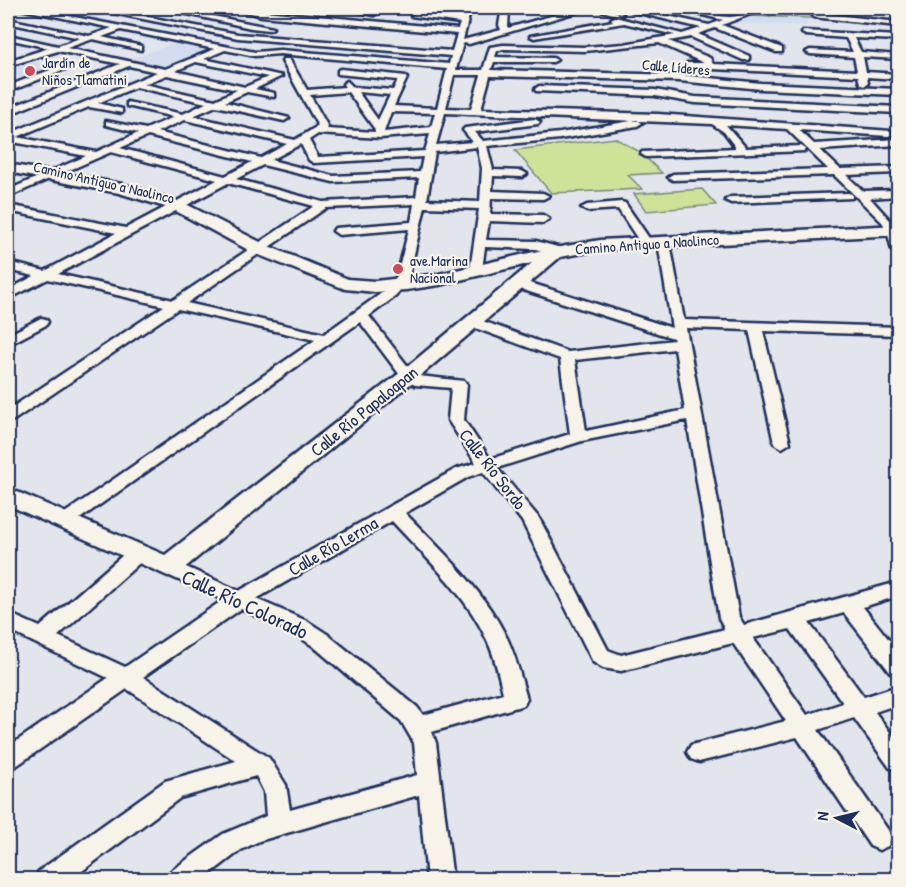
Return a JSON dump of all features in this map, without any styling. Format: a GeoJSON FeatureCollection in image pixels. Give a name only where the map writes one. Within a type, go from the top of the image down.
{"type":"FeatureCollection","features":[{"type":"Feature","properties":{"kind":"main road","name":"Camino Antiguo a Naolinco"},"geometry":{"type":"LineString","coordinates":[[8,161],[181,204],[264,247],[345,284],[376,287],[398,285],[557,251],[600,245],[771,235],[894,236]]}},
{"type":"Feature","properties":{"kind":"main road","name":"Camino Antiguo a Naolinco"},"geometry":{"type":"LineString","coordinates":[[8,168],[55,174]]}},
{"type":"Feature","properties":{"kind":"main road","name":"Calle Río Papaloapan"},"geometry":{"type":"LineString","coordinates":[[168,567],[408,376],[557,251]]}},
{"type":"Feature","properties":{"kind":"main road","name":"Calle Río Colorado"},"geometry":{"type":"LineString","coordinates":[[8,496],[168,567]]}},
{"type":"Feature","properties":{"kind":"street","name":"Calle Líderes"},"geometry":{"type":"LineString","coordinates":[[19,8],[255,54],[280,52],[486,73],[540,74],[586,62],[601,76],[898,92]]}},
{"type":"Feature","properties":{"kind":"street"},"geometry":{"type":"LineString","coordinates":[[92,8],[207,31],[334,43],[461,29],[506,31]]}},
{"type":"Feature","properties":{"kind":"street"},"geometry":{"type":"LineString","coordinates":[[164,8],[179,9],[251,26],[275,28]]}},
{"type":"Feature","properties":{"kind":"street"},"geometry":{"type":"LineString","coordinates":[[235,8],[258,14],[506,31],[586,8]]}},
{"type":"Feature","properties":{"kind":"street"},"geometry":{"type":"LineString","coordinates":[[308,17],[316,8]]}},
{"type":"Feature","properties":{"kind":"street"},"geometry":{"type":"LineString","coordinates":[[506,8],[503,25],[506,31]]}},
{"type":"Feature","properties":{"kind":"street"},"geometry":{"type":"LineString","coordinates":[[597,8],[619,14]]}},
{"type":"Feature","properties":{"kind":"street"},"geometry":{"type":"LineString","coordinates":[[534,36],[585,28],[637,8],[711,26],[779,50]]}},
{"type":"Feature","properties":{"kind":"street"},"geometry":{"type":"LineString","coordinates":[[678,8],[730,19]]}},
{"type":"Feature","properties":{"kind":"street"},"geometry":{"type":"LineString","coordinates":[[732,8],[751,12]]}},
{"type":"Feature","properties":{"kind":"street"},"geometry":{"type":"LineString","coordinates":[[475,112],[491,50],[503,46],[586,62],[624,46],[689,35],[763,8]]}},
{"type":"Feature","properties":{"kind":"street"},"geometry":{"type":"LineString","coordinates":[[8,64],[179,9]]}},
{"type":"Feature","properties":{"kind":"street"},"geometry":{"type":"LineString","coordinates":[[349,9],[386,14]]}},
{"type":"Feature","properties":{"kind":"street"},"geometry":{"type":"LineString","coordinates":[[23,24],[71,10]]}},
{"type":"Feature","properties":{"kind":"street"},"geometry":{"type":"LineString","coordinates":[[816,15],[898,24]]}},
{"type":"Feature","properties":{"kind":"street"},"geometry":{"type":"LineString","coordinates":[[816,15],[849,31],[864,74],[864,90],[886,128]]}},
{"type":"Feature","properties":{"kind":"street"},"geometry":{"type":"LineString","coordinates":[[815,71],[806,33],[816,15]]}},
{"type":"Feature","properties":{"kind":"street"},"geometry":{"type":"LineString","coordinates":[[409,16],[461,29]]}},
{"type":"Feature","properties":{"kind":"street"},"geometry":{"type":"LineString","coordinates":[[8,23],[38,20]]}},
{"type":"Feature","properties":{"kind":"street"},"geometry":{"type":"LineString","coordinates":[[207,31],[233,21]]}},
{"type":"Feature","properties":{"kind":"street"},"geometry":{"type":"LineString","coordinates":[[607,21],[625,21],[689,35],[746,58]]}},
{"type":"Feature","properties":{"kind":"street"},"geometry":{"type":"LineString","coordinates":[[8,23],[23,24],[138,48]]}},
{"type":"Feature","properties":{"kind":"street"},"geometry":{"type":"LineString","coordinates":[[585,28],[624,46]]}},
{"type":"Feature","properties":{"kind":"street"},"geometry":{"type":"LineString","coordinates":[[65,521],[361,315],[391,293],[398,285],[403,276],[416,225],[430,151],[453,69],[461,29]]}},
{"type":"Feature","properties":{"kind":"street"},"geometry":{"type":"LineString","coordinates":[[806,33],[849,31],[898,38]]}},
{"type":"Feature","properties":{"kind":"street"},"geometry":{"type":"LineString","coordinates":[[552,33],[586,62]]}},
{"type":"Feature","properties":{"kind":"street"},"geometry":{"type":"LineString","coordinates":[[334,43],[338,34]]}},
{"type":"Feature","properties":{"kind":"street"},"geometry":{"type":"LineString","coordinates":[[8,137],[250,36]]}},
{"type":"Feature","properties":{"kind":"street"},"geometry":{"type":"LineString","coordinates":[[8,37],[271,95]]}},
{"type":"Feature","properties":{"kind":"street"},"geometry":{"type":"LineString","coordinates":[[660,40],[707,60],[711,67]]}},
{"type":"Feature","properties":{"kind":"street"},"geometry":{"type":"LineString","coordinates":[[810,52],[898,57]]}},
{"type":"Feature","properties":{"kind":"street"},"geometry":{"type":"LineString","coordinates":[[8,53],[66,67],[8,89]]}},
{"type":"Feature","properties":{"kind":"street"},"geometry":{"type":"LineString","coordinates":[[490,59],[553,60]]}},
{"type":"Feature","properties":{"kind":"street"},"geometry":{"type":"LineString","coordinates":[[196,60],[276,76],[294,76]]}},
{"type":"Feature","properties":{"kind":"street"},"geometry":{"type":"LineString","coordinates":[[8,295],[300,141],[322,127],[286,61]]}},
{"type":"Feature","properties":{"kind":"street"},"geometry":{"type":"LineString","coordinates":[[10,108],[130,63]]}},
{"type":"Feature","properties":{"kind":"street"},"geometry":{"type":"LineString","coordinates":[[642,65],[642,77]]}},
{"type":"Feature","properties":{"kind":"street"},"geometry":{"type":"LineString","coordinates":[[690,65],[898,76]]}},
{"type":"Feature","properties":{"kind":"street"},"geometry":{"type":"LineString","coordinates":[[772,70],[778,105]]}},
{"type":"Feature","properties":{"kind":"street"},"geometry":{"type":"LineString","coordinates":[[341,72],[403,78],[379,131],[350,89],[341,72]]}},
{"type":"Feature","properties":{"kind":"street"},"geometry":{"type":"LineString","coordinates":[[540,74],[539,105],[560,135]]}},
{"type":"Feature","properties":{"kind":"street"},"geometry":{"type":"LineString","coordinates":[[8,195],[276,76]]}},
{"type":"Feature","properties":{"kind":"street"},"geometry":{"type":"LineString","coordinates":[[600,91],[601,76]]}},
{"type":"Feature","properties":{"kind":"street"},"geometry":{"type":"LineString","coordinates":[[137,85],[284,118]]}},
{"type":"Feature","properties":{"kind":"street"},"geometry":{"type":"LineString","coordinates":[[304,93],[350,89],[396,93]]}},
{"type":"Feature","properties":{"kind":"street"},"geometry":{"type":"LineString","coordinates":[[476,270],[484,206],[486,156],[480,144],[468,130],[539,105],[600,91],[655,93],[695,100],[778,105],[886,128]]}},
{"type":"Feature","properties":{"kind":"street"},"geometry":{"type":"LineString","coordinates":[[89,104],[119,111]]}},
{"type":"Feature","properties":{"kind":"street"},"geometry":{"type":"LineString","coordinates":[[130,104],[300,141],[314,160],[430,151],[560,135],[647,121],[648,113]]}},
{"type":"Feature","properties":{"kind":"street"},"geometry":{"type":"LineString","coordinates":[[388,109],[475,112],[539,105],[648,113],[715,121],[886,128]]}},
{"type":"Feature","properties":{"kind":"street"},"geometry":{"type":"LineString","coordinates":[[10,108],[35,124]]}},
{"type":"Feature","properties":{"kind":"street"},"geometry":{"type":"LineString","coordinates":[[646,154],[806,148],[886,128],[898,110]]}},
{"type":"Feature","properties":{"kind":"street"},"geometry":{"type":"LineString","coordinates":[[715,121],[727,130],[743,150]]}},
{"type":"Feature","properties":{"kind":"street"},"geometry":{"type":"LineString","coordinates":[[109,123],[342,180],[425,175]]}},
{"type":"Feature","properties":{"kind":"street"},"geometry":{"type":"LineString","coordinates":[[784,125],[806,148],[824,172],[854,195]]}},
{"type":"Feature","properties":{"kind":"street"},"geometry":{"type":"LineString","coordinates":[[315,131],[436,129]]}},
{"type":"Feature","properties":{"kind":"street"},"geometry":{"type":"LineString","coordinates":[[8,137],[99,155]]}},
{"type":"Feature","properties":{"kind":"street"},"geometry":{"type":"LineString","coordinates":[[806,148],[837,172],[854,195],[894,236]]}},
{"type":"Feature","properties":{"kind":"street"},"geometry":{"type":"LineString","coordinates":[[110,150],[323,205],[420,202],[484,206],[543,219]]}},
{"type":"Feature","properties":{"kind":"street"},"geometry":{"type":"LineString","coordinates":[[673,177],[898,170]]}},
{"type":"Feature","properties":{"kind":"street"},"geometry":{"type":"LineString","coordinates":[[486,173],[522,174]]}},
{"type":"Feature","properties":{"kind":"street"},"geometry":{"type":"LineString","coordinates":[[731,200],[898,193]]}},
{"type":"Feature","properties":{"kind":"street"},"geometry":{"type":"LineString","coordinates":[[484,206],[543,196]]}},
{"type":"Feature","properties":{"kind":"street"},"geometry":{"type":"LineString","coordinates":[[8,417],[264,247],[323,205]]}},
{"type":"Feature","properties":{"kind":"street"},"geometry":{"type":"LineString","coordinates":[[587,208],[621,205],[655,243],[679,334],[695,413],[729,618],[879,838]]}},
{"type":"Feature","properties":{"kind":"street"},"geometry":{"type":"LineString","coordinates":[[8,207],[126,232]]}},
{"type":"Feature","properties":{"kind":"street"},"geometry":{"type":"LineString","coordinates":[[339,231],[416,225]]}},
{"type":"Feature","properties":{"kind":"street"},"geometry":{"type":"LineString","coordinates":[[478,243],[536,245],[557,251]]}},
{"type":"Feature","properties":{"kind":"street"},"geometry":{"type":"LineString","coordinates":[[8,266],[327,339]]}},
{"type":"Feature","properties":{"kind":"street"},"geometry":{"type":"LineString","coordinates":[[8,280],[44,275]]}},
{"type":"Feature","properties":{"kind":"street"},"geometry":{"type":"LineString","coordinates":[[519,284],[679,334]]}},
{"type":"Feature","properties":{"kind":"street"},"geometry":{"type":"LineString","coordinates":[[361,315],[408,376]]}},
{"type":"Feature","properties":{"kind":"street"},"geometry":{"type":"LineString","coordinates":[[8,341],[41,322]]}},
{"type":"Feature","properties":{"kind":"street"},"geometry":{"type":"LineString","coordinates":[[472,322],[567,357],[679,334],[755,327],[898,331]]}},
{"type":"Feature","properties":{"kind":"street"},"geometry":{"type":"LineString","coordinates":[[755,327],[782,443]]}},
{"type":"Feature","properties":{"kind":"street"},"geometry":{"type":"LineString","coordinates":[[567,357],[579,437]]}},
{"type":"Feature","properties":{"kind":"street","name":"Calle Río Sordo"},"geometry":{"type":"LineString","coordinates":[[408,376],[415,381],[459,384],[456,420],[485,464],[530,518],[600,656],[610,662],[621,663],[739,635]]}},
{"type":"Feature","properties":{"kind":"street","name":"Calle Río Lerma"},"geometry":{"type":"LineString","coordinates":[[8,759],[240,599],[462,473],[485,464],[579,437],[695,413]]}},
{"type":"Feature","properties":{"kind":"street"},"geometry":{"type":"LineString","coordinates":[[394,512],[439,561],[480,612],[496,637],[505,659],[516,699],[418,726]]}},
{"type":"Feature","properties":{"kind":"street"},"geometry":{"type":"LineString","coordinates":[[43,637],[137,554]]}},
{"type":"Feature","properties":{"kind":"street","name":"Calle Río Colorado"},"geometry":{"type":"LineString","coordinates":[[168,567],[300,627],[320,640],[409,714],[418,726],[425,743],[440,879]]}},
{"type":"Feature","properties":{"kind":"street"},"geometry":{"type":"LineString","coordinates":[[739,635],[898,589]]}},
{"type":"Feature","properties":{"kind":"street"},"geometry":{"type":"LineString","coordinates":[[849,603],[898,666]]}},
{"type":"Feature","properties":{"kind":"street"},"geometry":{"type":"LineString","coordinates":[[795,620],[898,761]]}},
{"type":"Feature","properties":{"kind":"street"},"geometry":{"type":"LineString","coordinates":[[8,621],[126,677],[261,765],[276,784],[279,823]]}},
{"type":"Feature","properties":{"kind":"street"},"geometry":{"type":"LineString","coordinates":[[699,753],[802,726],[898,695]]}},
{"type":"Feature","properties":{"kind":"street"},"geometry":{"type":"LineString","coordinates":[[48,879],[173,789],[261,765]]}},
{"type":"Feature","properties":{"kind":"street"},"geometry":{"type":"LineString","coordinates":[[180,879],[232,842],[254,831],[429,782]]}},
{"type":"Feature","properties":{"kind":"shaded area"},"geometry":{"type":"Polygon","coordinates":[[[747,16],[810,18],[805,26],[727,23],[747,16]]]}},
{"type":"Feature","properties":{"kind":"shaded area"},"geometry":{"type":"Polygon","coordinates":[[[177,42],[213,49],[162,70],[125,61],[177,42]]]}},
{"type":"Feature","properties":{"kind":"shaded area","name":"Jardín de Niños Tlamatini"},"geometry":{"type":"Polygon","coordinates":[[[28,60],[60,68],[29,80],[8,74],[8,67],[28,60]]]}},
{"type":"Feature","properties":{"kind":"green space"},"geometry":{"type":"Polygon","coordinates":[[[769,8],[817,8],[810,18],[747,16],[769,8]]]}},
{"type":"Feature","properties":{"kind":"green space"},"geometry":{"type":"Polygon","coordinates":[[[615,138],[640,152],[662,173],[628,175],[642,189],[551,193],[515,150],[615,138]]]}},
{"type":"Feature","properties":{"kind":"green space"},"geometry":{"type":"Polygon","coordinates":[[[702,189],[716,205],[646,211],[634,194],[702,189]]]}},
{"type":"Feature","properties":{"kind":"place","name":"Jardín de Niños Tlamatini"},"geometry":{"type":"Point","coordinates":[30,71]}},
{"type":"Feature","properties":{"kind":"place","name":"ave.Marina Nacional"},"geometry":{"type":"Point","coordinates":[398,269]}}]}
